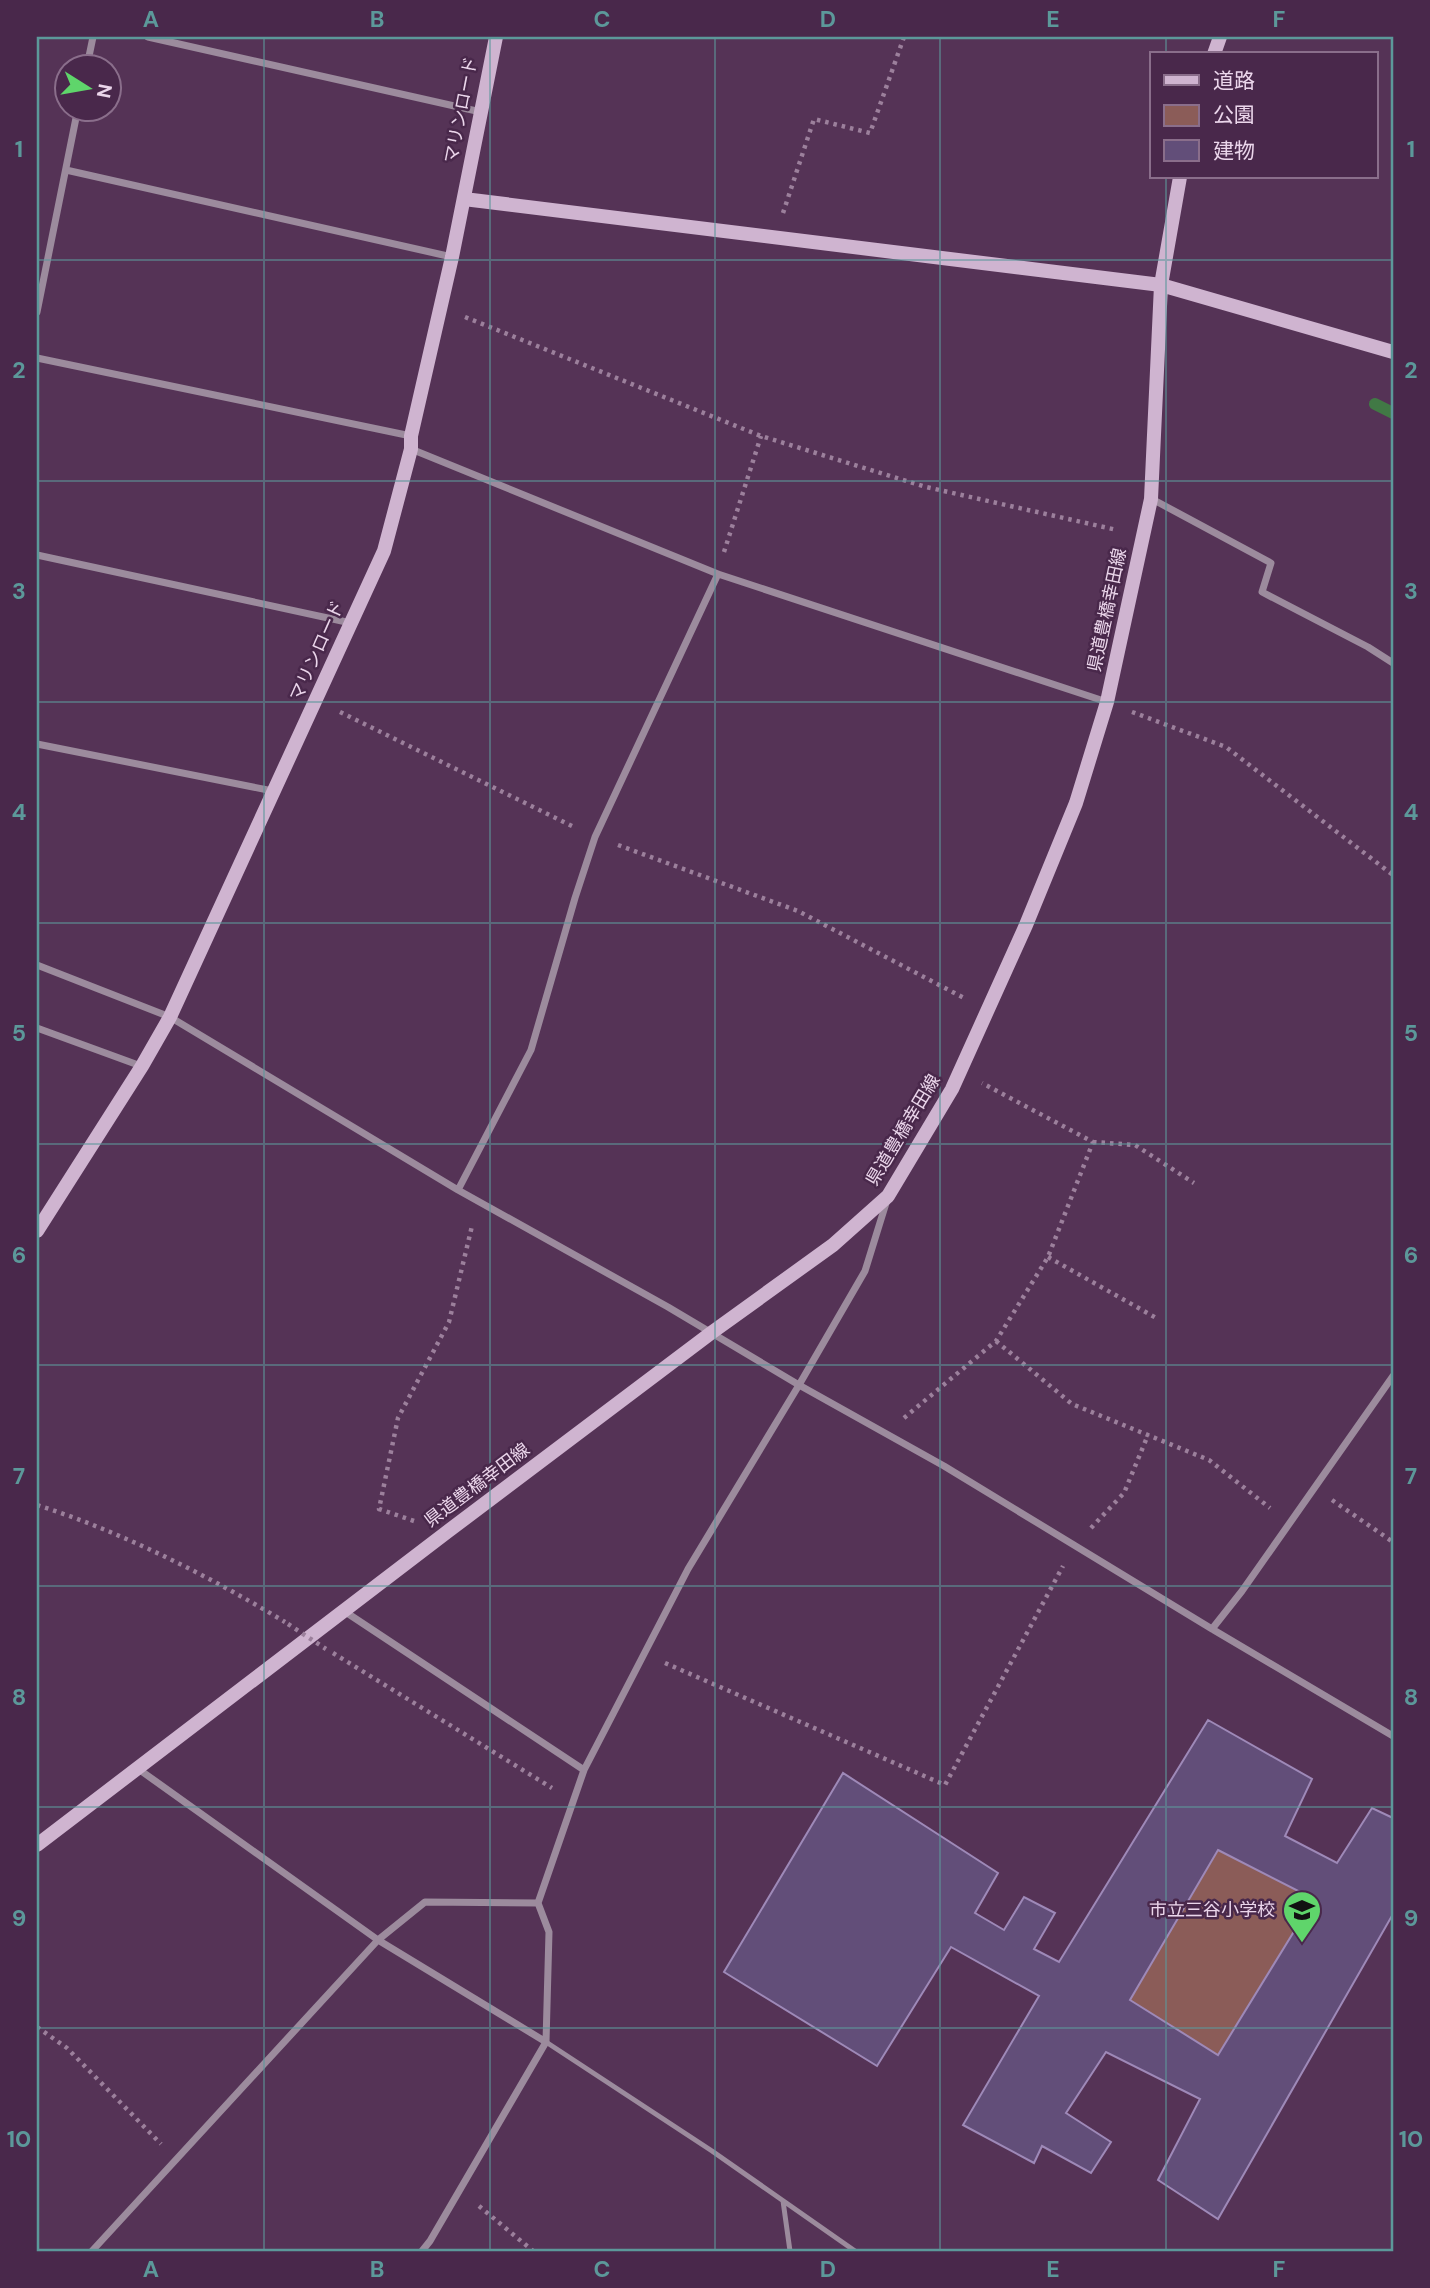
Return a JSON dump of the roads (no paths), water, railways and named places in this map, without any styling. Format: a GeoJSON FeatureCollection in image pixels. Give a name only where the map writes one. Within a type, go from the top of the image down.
{"type":"FeatureCollection","features":[{"type":"Feature","properties":{"kind":"street"},"geometry":{"type":"LineString","coordinates":[[148,37],[481,112]]}},
{"type":"Feature","properties":{"kind":"street","name":"マリンロード"},"geometry":{"type":"LineString","coordinates":[[37,1231],[170,1017],[384,551],[452,257],[496,37]]}},
{"type":"Feature","properties":{"kind":"street"},"geometry":{"type":"LineString","coordinates":[[37,312],[75,122]]}},
{"type":"Feature","properties":{"kind":"street"},"geometry":{"type":"LineString","coordinates":[[66,170],[452,257]]}},
{"type":"Feature","properties":{"kind":"street","name":"県道豊橋幸田線"},"geometry":{"type":"LineString","coordinates":[[37,1844],[711,1333],[832,1245],[888,1196],[952,1090],[1026,925],[1076,803],[1107,702],[1151,499],[1161,285],[1180,178]]}},
{"type":"Feature","properties":{"kind":"street"},"geometry":{"type":"LineString","coordinates":[[464,199],[1161,285],[1393,352]]}},
{"type":"Feature","properties":{"kind":"street"},"geometry":{"type":"LineString","coordinates":[[37,358],[411,443],[718,574],[1107,702]]}},
{"type":"Feature","properties":{"kind":"street"},"geometry":{"type":"LineString","coordinates":[[1151,499],[1271,563],[1262,592],[1368,647],[1393,663]]}},
{"type":"Feature","properties":{"kind":"street"},"geometry":{"type":"LineString","coordinates":[[37,555],[351,622]]}},
{"type":"Feature","properties":{"kind":"street"},"geometry":{"type":"LineString","coordinates":[[458,1190],[531,1050],[595,837],[718,574]]}},
{"type":"Feature","properties":{"kind":"street"},"geometry":{"type":"LineString","coordinates":[[37,744],[274,791]]}},
{"type":"Feature","properties":{"kind":"street"},"geometry":{"type":"LineString","coordinates":[[37,965],[170,1017],[458,1190],[944,1466],[1393,1736]]}},
{"type":"Feature","properties":{"kind":"street"},"geometry":{"type":"LineString","coordinates":[[37,1028],[142,1066]]}},
{"type":"Feature","properties":{"kind":"street"},"geometry":{"type":"LineString","coordinates":[[422,2251],[546,2042],[549,1932],[538,1903],[584,1770],[688,1569],[865,1270],[888,1196]]}},
{"type":"Feature","properties":{"kind":"street"},"geometry":{"type":"LineString","coordinates":[[1212,1629],[1290,1524],[1393,1376]]}},
{"type":"Feature","properties":{"kind":"street"},"geometry":{"type":"LineString","coordinates":[[344,1611],[584,1770]]}},
{"type":"Feature","properties":{"kind":"street"},"geometry":{"type":"LineString","coordinates":[[137,1768],[378,1940],[546,2042]]}},
{"type":"Feature","properties":{"kind":"street"},"geometry":{"type":"LineString","coordinates":[[92,2251],[378,1940],[425,1902],[538,1903]]}},
{"type":"Feature","properties":{"kind":"lane"},"geometry":{"type":"LineString","coordinates":[[546,2042],[712,2151],[855,2251]]}},
{"type":"Feature","properties":{"kind":"lane"},"geometry":{"type":"LineString","coordinates":[[783,2201],[790,2251]]}},
{"type":"Feature","properties":{"kind":"waterway"},"geometry":{"type":"LineString","coordinates":[[1375,404],[1393,413]]}},
{"type":"Feature","properties":{"kind":"place","name":"市立三谷小学校"},"geometry":{"type":"Point","coordinates":[1302,1944]}}]}
